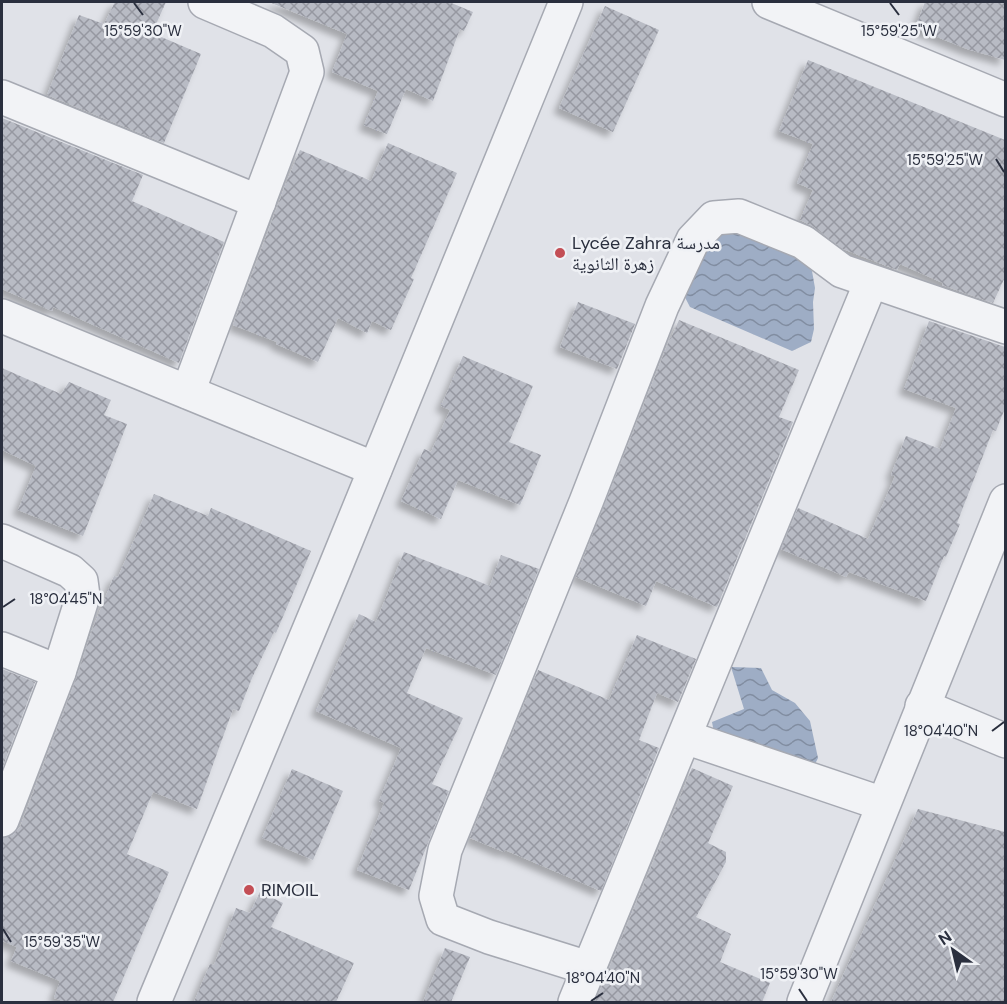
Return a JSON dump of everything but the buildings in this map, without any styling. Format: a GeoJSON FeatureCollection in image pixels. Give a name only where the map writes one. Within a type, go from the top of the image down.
{"type":"FeatureCollection","features":[{"type":"Feature","properties":{"kind":"street"},"geometry":{"type":"LineString","coordinates":[[188,392],[307,72],[302,51],[273,31],[204,2]]}},
{"type":"Feature","properties":{"kind":"street"},"geometry":{"type":"LineString","coordinates":[[154,1002],[566,2]]}},
{"type":"Feature","properties":{"kind":"street"},"geometry":{"type":"LineString","coordinates":[[769,2],[1005,100]]}},
{"type":"Feature","properties":{"kind":"street"},"geometry":{"type":"LineString","coordinates":[[2,97],[259,202]]}},
{"type":"Feature","properties":{"kind":"street"},"geometry":{"type":"LineString","coordinates":[[588,968],[489,937],[443,919],[436,896],[445,850],[586,502],[662,306],[693,240],[714,219],[740,216],[803,242],[842,271],[1005,327]]}},
{"type":"Feature","properties":{"kind":"street"},"geometry":{"type":"LineString","coordinates":[[575,1002],[872,282]]}},
{"type":"Feature","properties":{"kind":"street"},"geometry":{"type":"LineString","coordinates":[[2,316],[375,469]]}},
{"type":"Feature","properties":{"kind":"street"},"geometry":{"type":"LineString","coordinates":[[804,1002],[1005,501]]}},
{"type":"Feature","properties":{"kind":"street"},"geometry":{"type":"LineString","coordinates":[[2,542],[70,571],[81,581],[83,596],[58,672],[2,820]]}},
{"type":"Feature","properties":{"kind":"street"},"geometry":{"type":"LineString","coordinates":[[2,649],[58,672]]}},
{"type":"Feature","properties":{"kind":"street"},"geometry":{"type":"LineString","coordinates":[[922,706],[1005,741]]}},
{"type":"Feature","properties":{"kind":"street"},"geometry":{"type":"LineString","coordinates":[[685,737],[883,804]]}},
{"type":"Feature","properties":{"kind":"water"},"geometry":{"type":"Polygon","coordinates":[[[718,230],[768,231],[800,254],[812,271],[815,288],[814,329],[811,342],[792,351],[690,307],[675,278],[718,230]]]}},
{"type":"Feature","properties":{"kind":"water"},"geometry":{"type":"Polygon","coordinates":[[[731,667],[761,668],[772,690],[795,703],[810,721],[818,758],[814,766],[715,738],[712,722],[744,709],[731,667]]]}},
{"type":"Feature","properties":{"kind":"place","name":"Lycée Zahra مدرسة زهرة الثانوية"},"geometry":{"type":"Point","coordinates":[560,253]}},
{"type":"Feature","properties":{"kind":"place","name":"RIMOIL"},"geometry":{"type":"Point","coordinates":[249,890]}}]}
